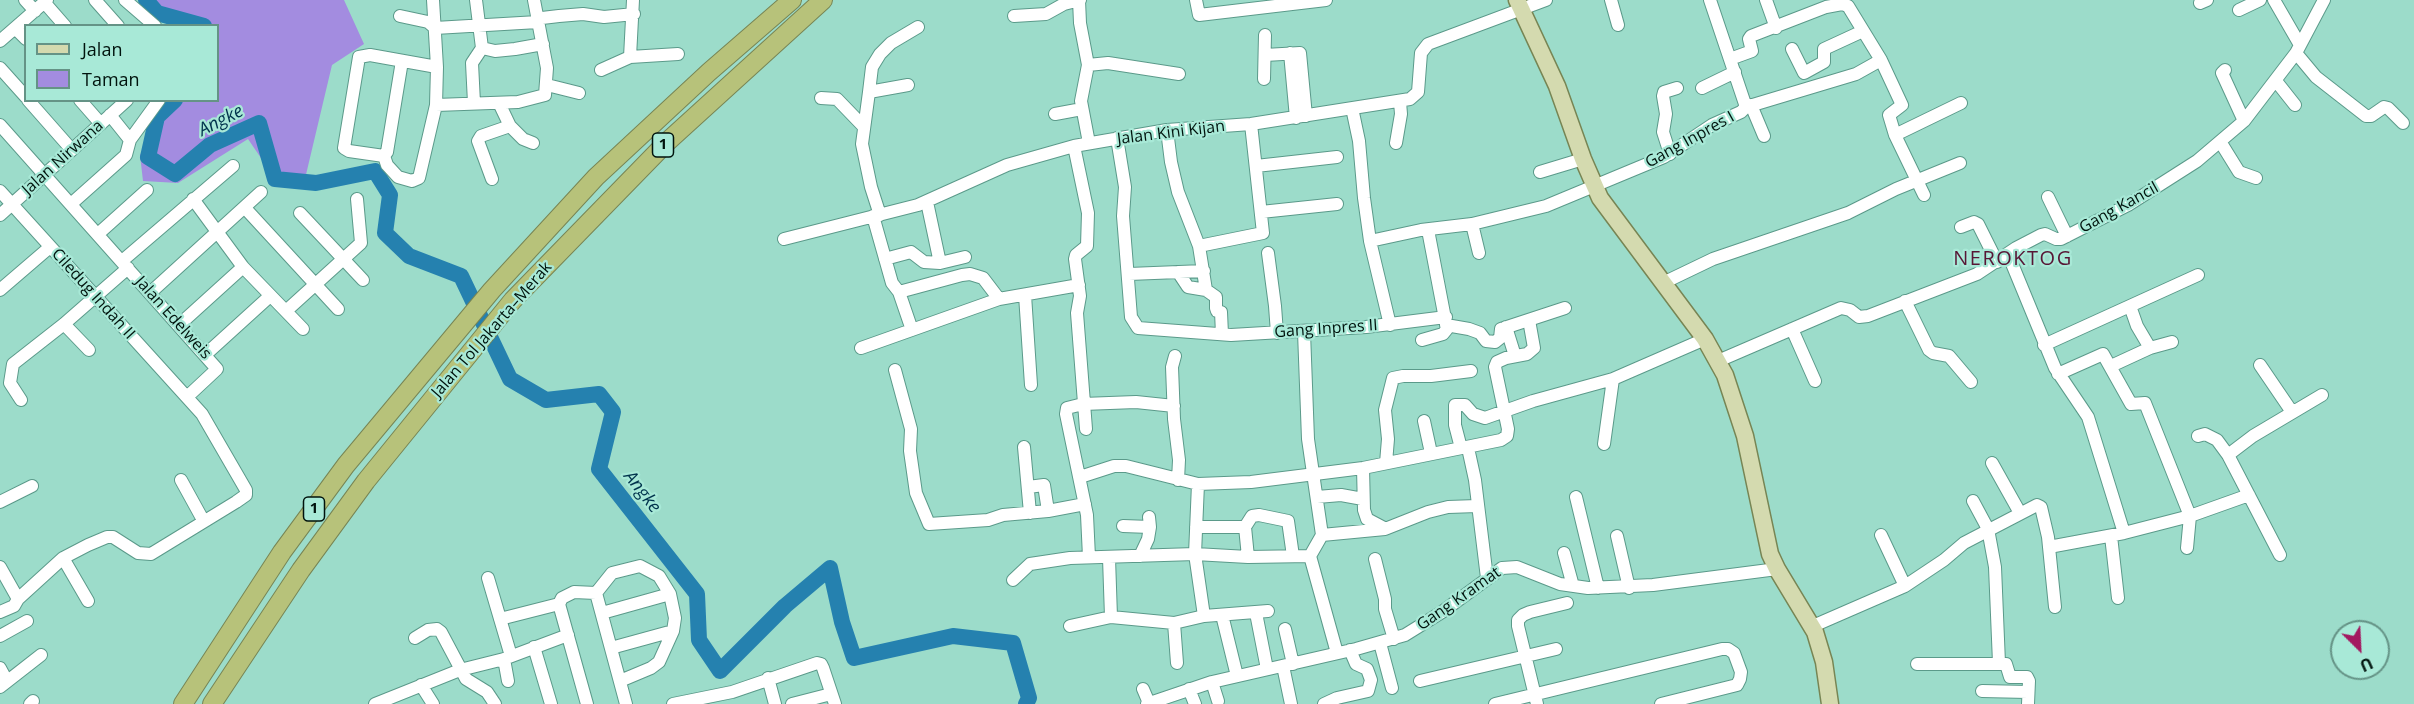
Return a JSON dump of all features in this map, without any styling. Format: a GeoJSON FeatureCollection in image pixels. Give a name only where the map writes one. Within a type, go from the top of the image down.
{"type":"FeatureCollection","features":[{"type":"Feature","properties":{"kind":"highway","name":"Jalan Tol Jakarta–Merak"},"geometry":{"type":"LineString","coordinates":[[183,704],[282,552],[327,491],[492,290],[596,177],[709,72],[792,0]]}},
{"type":"Feature","properties":{"kind":"highway","name":"Jalan Tol Jakarta–Merak"},"geometry":{"type":"LineString","coordinates":[[212,704],[301,570],[366,481],[513,300],[667,142],[823,0]]}},
{"type":"Feature","properties":{"kind":"main road"},"geometry":{"type":"LineString","coordinates":[[1520,5],[1557,86],[1594,187],[1612,215],[1705,339],[1718,361],[1733,396],[1745,436],[1766,538],[1777,569],[1813,626],[1824,662],[1830,704]]}},
{"type":"Feature","properties":{"kind":"street"},"geometry":{"type":"LineString","coordinates":[[25,0],[42,4],[63,24]]}},
{"type":"Feature","properties":{"kind":"street"},"geometry":{"type":"LineString","coordinates":[[95,0],[116,24]]}},
{"type":"Feature","properties":{"kind":"street"},"geometry":{"type":"LineString","coordinates":[[125,0],[153,24]]}},
{"type":"Feature","properties":{"kind":"street"},"geometry":{"type":"LineString","coordinates":[[384,156],[387,165],[398,177],[412,181],[419,178],[436,105],[438,67],[433,0]]}},
{"type":"Feature","properties":{"kind":"street"},"geometry":{"type":"LineString","coordinates":[[474,103],[472,63],[482,48],[476,0]]}},
{"type":"Feature","properties":{"kind":"street"},"geometry":{"type":"LineString","coordinates":[[436,105],[448,107],[474,103],[519,102],[541,97],[546,92],[547,68],[534,0]]}},
{"type":"Feature","properties":{"kind":"street"},"geometry":{"type":"LineString","coordinates":[[630,57],[633,0]]}},
{"type":"Feature","properties":{"kind":"street"},"geometry":{"type":"LineString","coordinates":[[1014,16],[1046,14],[1064,4],[1079,0],[1080,23],[1088,65],[1083,80],[1082,110],[1089,143]]}},
{"type":"Feature","properties":{"kind":"street"},"geometry":{"type":"LineString","coordinates":[[1196,0],[1199,15],[1257,4],[1326,0]]}},
{"type":"Feature","properties":{"kind":"street"},"geometry":{"type":"LineString","coordinates":[[1396,143],[1401,114],[1400,102],[1410,99],[1418,92],[1421,53],[1428,44],[1520,5],[1546,0]]}},
{"type":"Feature","properties":{"kind":"street"},"geometry":{"type":"LineString","coordinates":[[1611,0],[1618,25]]}},
{"type":"Feature","properties":{"kind":"street","name":"Gang Inpres I"},"geometry":{"type":"LineString","coordinates":[[1594,187],[1670,154],[1707,128],[1749,106],[1710,0]]}},
{"type":"Feature","properties":{"kind":"street"},"geometry":{"type":"LineString","coordinates":[[1766,0],[1776,28]]}},
{"type":"Feature","properties":{"kind":"street"},"geometry":{"type":"LineString","coordinates":[[2239,10],[2260,0]]}},
{"type":"Feature","properties":{"kind":"street"},"geometry":{"type":"LineString","coordinates":[[2274,0],[2298,49],[2316,77],[2366,116],[2371,116],[2384,107],[2388,108],[2403,123]]}},
{"type":"Feature","properties":{"kind":"street","name":"Gang Kancil"},"geometry":{"type":"LineString","coordinates":[[1718,361],[1841,308],[1846,308],[1863,318],[1977,274],[2041,235],[2050,235],[2056,239],[2067,236],[2153,191],[2221,143],[2244,121],[2298,49],[2324,0]]}},
{"type":"Feature","properties":{"kind":"street"},"geometry":{"type":"LineString","coordinates":[[0,41],[42,4]]}},
{"type":"Feature","properties":{"kind":"street"},"geometry":{"type":"LineString","coordinates":[[1730,59],[1752,51],[1749,37],[1776,28],[1825,4],[1848,6],[1881,60],[1902,105],[1889,115],[1895,135],[1924,195]]}},
{"type":"Feature","properties":{"kind":"street"},"geometry":{"type":"LineString","coordinates":[[399,16],[428,22],[435,28],[538,22],[542,18],[583,14],[604,17],[633,14]]}},
{"type":"Feature","properties":{"kind":"street"},"geometry":{"type":"LineString","coordinates":[[912,330],[899,292],[892,283],[885,259],[862,144],[872,68],[880,54],[891,43],[918,27]]}},
{"type":"Feature","properties":{"kind":"street"},"geometry":{"type":"LineString","coordinates":[[15,28],[24,37]]}},
{"type":"Feature","properties":{"kind":"street"},"geometry":{"type":"LineString","coordinates":[[1792,49],[1804,74],[1824,62],[1824,49],[1863,31]]}},
{"type":"Feature","properties":{"kind":"street"},"geometry":{"type":"LineString","coordinates":[[1264,79],[1265,35]]}},
{"type":"Feature","properties":{"kind":"street"},"geometry":{"type":"LineString","coordinates":[[482,48],[495,51],[543,44]]}},
{"type":"Feature","properties":{"kind":"street"},"geometry":{"type":"LineString","coordinates":[[1265,55],[1299,52],[1301,117]]}},
{"type":"Feature","properties":{"kind":"street"},"geometry":{"type":"LineString","coordinates":[[384,156],[348,151],[344,148],[357,62],[360,56],[366,54],[438,67]]}},
{"type":"Feature","properties":{"kind":"street"},"geometry":{"type":"LineString","coordinates":[[601,70],[630,57],[647,58],[678,54]]}},
{"type":"Feature","properties":{"kind":"street"},"geometry":{"type":"LineString","coordinates":[[1764,136],[1749,106],[1856,74],[1881,60]]}},
{"type":"Feature","properties":{"kind":"street"},"geometry":{"type":"LineString","coordinates":[[384,156],[387,152],[402,61]]}},
{"type":"Feature","properties":{"kind":"street"},"geometry":{"type":"LineString","coordinates":[[1088,65],[1108,63],[1179,74]]}},
{"type":"Feature","properties":{"kind":"street"},"geometry":{"type":"LineString","coordinates":[[0,69],[24,96]]}},
{"type":"Feature","properties":{"kind":"street"},"geometry":{"type":"LineString","coordinates":[[2225,70],[2222,73],[2244,121]]}},
{"type":"Feature","properties":{"kind":"street"},"geometry":{"type":"LineString","coordinates":[[1702,87],[1735,72]]}},
{"type":"Feature","properties":{"kind":"street"},"geometry":{"type":"LineString","coordinates":[[2276,81],[2295,105]]}},
{"type":"Feature","properties":{"kind":"street"},"geometry":{"type":"LineString","coordinates":[[547,85],[579,93]]}},
{"type":"Feature","properties":{"kind":"street"},"geometry":{"type":"LineString","coordinates":[[869,92],[908,85]]}},
{"type":"Feature","properties":{"kind":"street"},"geometry":{"type":"LineString","coordinates":[[1670,154],[1663,132],[1666,114],[1663,96],[1664,92],[1677,88]]}},
{"type":"Feature","properties":{"kind":"street"},"geometry":{"type":"LineString","coordinates":[[821,98],[837,99],[864,127]]}},
{"type":"Feature","properties":{"kind":"street"},"geometry":{"type":"LineString","coordinates":[[30,102],[72,150]]}},
{"type":"Feature","properties":{"kind":"street"},"geometry":{"type":"LineString","coordinates":[[83,102],[130,140]]}},
{"type":"Feature","properties":{"kind":"street","name":"Jalan Nirwana"},"geometry":{"type":"LineString","coordinates":[[0,215],[125,102]]}},
{"type":"Feature","properties":{"kind":"street"},"geometry":{"type":"LineString","coordinates":[[71,204],[126,154],[130,140],[158,102]]}},
{"type":"Feature","properties":{"kind":"street","name":"Jalan Kini Kijan"},"geometry":{"type":"LineString","coordinates":[[784,238],[927,202],[1007,165],[1074,146],[1167,130],[1251,124],[1400,102]]}},
{"type":"Feature","properties":{"kind":"street"},"geometry":{"type":"LineString","coordinates":[[499,103],[510,126],[523,139],[533,143]]}},
{"type":"Feature","properties":{"kind":"street"},"geometry":{"type":"LineString","coordinates":[[1895,135],[1960,103]]}},
{"type":"Feature","properties":{"kind":"street"},"geometry":{"type":"LineString","coordinates":[[1352,108],[1359,141],[1370,241],[1390,325]]}},
{"type":"Feature","properties":{"kind":"street"},"geometry":{"type":"LineString","coordinates":[[1055,114],[1082,110]]}},
{"type":"Feature","properties":{"kind":"street"},"geometry":{"type":"LineString","coordinates":[[1199,246],[1263,233],[1251,124]]}},
{"type":"Feature","properties":{"kind":"street","name":"Jalan Edelweis"},"geometry":{"type":"LineString","coordinates":[[0,125],[218,369],[187,397]]}},
{"type":"Feature","properties":{"kind":"street"},"geometry":{"type":"LineString","coordinates":[[492,179],[478,141],[481,136],[510,126]]}},
{"type":"Feature","properties":{"kind":"street"},"geometry":{"type":"LineString","coordinates":[[1167,130],[1178,192],[1199,246],[1206,290]]}},
{"type":"Feature","properties":{"kind":"street","name":"Gang Inpres II"},"geometry":{"type":"LineString","coordinates":[[1117,138],[1125,187],[1123,216],[1131,317],[1138,328],[1222,334],[1277,333],[1446,321]]}},
{"type":"Feature","properties":{"kind":"street"},"geometry":{"type":"LineString","coordinates":[[2221,143],[2240,172],[2256,178]]}},
{"type":"Feature","properties":{"kind":"street"},"geometry":{"type":"LineString","coordinates":[[1074,146],[1088,213],[1087,246],[1076,255],[1075,259],[1080,296],[1077,313],[1086,429]]}},
{"type":"Feature","properties":{"kind":"street"},"geometry":{"type":"LineString","coordinates":[[1256,166],[1337,157]]}},
{"type":"Feature","properties":{"kind":"street"},"geometry":{"type":"LineString","coordinates":[[1540,172],[1583,159]]}},
{"type":"Feature","properties":{"kind":"street"},"geometry":{"type":"LineString","coordinates":[[1663,283],[1713,259],[1848,213],[1960,163]]}},
{"type":"Feature","properties":{"kind":"street"},"geometry":{"type":"LineString","coordinates":[[21,400],[5,386],[13,364],[95,297],[125,264],[193,199],[233,166]]}},
{"type":"Feature","properties":{"kind":"street"},"geometry":{"type":"LineString","coordinates":[[1370,241],[1421,230],[1472,224],[1546,206],[1594,187]]}},
{"type":"Feature","properties":{"kind":"street"},"geometry":{"type":"LineString","coordinates":[[98,234],[147,190]]}},
{"type":"Feature","properties":{"kind":"street","name":"Ciledug Indah II"},"geometry":{"type":"LineString","coordinates":[[0,191],[187,397],[213,432],[246,490],[246,495],[203,520]]}},
{"type":"Feature","properties":{"kind":"street"},"geometry":{"type":"LineString","coordinates":[[150,293],[261,192]]}},
{"type":"Feature","properties":{"kind":"street"},"geometry":{"type":"LineString","coordinates":[[2048,197],[2067,236]]}},
{"type":"Feature","properties":{"kind":"street"},"geometry":{"type":"LineString","coordinates":[[193,199],[243,267],[303,329]]}},
{"type":"Feature","properties":{"kind":"street"},"geometry":{"type":"LineString","coordinates":[[286,311],[362,242],[357,199]]}},
{"type":"Feature","properties":{"kind":"street"},"geometry":{"type":"LineString","coordinates":[[927,202],[940,263]]}},
{"type":"Feature","properties":{"kind":"street"},"geometry":{"type":"LineString","coordinates":[[1261,212],[1337,204]]}},
{"type":"Feature","properties":{"kind":"street"},"geometry":{"type":"LineString","coordinates":[[244,208],[338,309]]}},
{"type":"Feature","properties":{"kind":"street"},"geometry":{"type":"LineString","coordinates":[[300,213],[363,280]]}},
{"type":"Feature","properties":{"kind":"street"},"geometry":{"type":"LineString","coordinates":[[1961,227],[1974,222],[1978,224],[1997,262]]}},
{"type":"Feature","properties":{"kind":"street"},"geometry":{"type":"LineString","coordinates":[[1472,224],[1479,254]]}},
{"type":"Feature","properties":{"kind":"street"},"geometry":{"type":"LineString","coordinates":[[1422,340],[1443,334],[1447,329],[1428,230]]}},
{"type":"Feature","properties":{"kind":"street"},"geometry":{"type":"LineString","coordinates":[[0,290],[50,247]]}},
{"type":"Feature","properties":{"kind":"street"},"geometry":{"type":"LineString","coordinates":[[885,259],[911,252],[924,262],[940,263],[965,257]]}},
{"type":"Feature","properties":{"kind":"street"},"geometry":{"type":"LineString","coordinates":[[1268,253],[1277,333]]}},
{"type":"Feature","properties":{"kind":"street"},"geometry":{"type":"LineString","coordinates":[[2008,254],[2058,374],[2090,422],[2124,533]]}},
{"type":"Feature","properties":{"kind":"street"},"geometry":{"type":"LineString","coordinates":[[179,325],[243,267]]}},
{"type":"Feature","properties":{"kind":"street"},"geometry":{"type":"LineString","coordinates":[[1129,274],[1204,271]]}},
{"type":"Feature","properties":{"kind":"street"},"geometry":{"type":"LineString","coordinates":[[1178,272],[1188,287],[1206,290],[1216,297],[1216,308],[1221,312],[1222,334]]}},
{"type":"Feature","properties":{"kind":"street"},"geometry":{"type":"LineString","coordinates":[[899,292],[962,274],[970,274],[983,278],[999,299]]}},
{"type":"Feature","properties":{"kind":"street"},"geometry":{"type":"LineString","coordinates":[[2044,345],[2198,275]]}},
{"type":"Feature","properties":{"kind":"street"},"geometry":{"type":"LineString","coordinates":[[861,348],[999,299],[1078,285]]}},
{"type":"Feature","properties":{"kind":"street"},"geometry":{"type":"LineString","coordinates":[[1025,295],[1031,385]]}},
{"type":"Feature","properties":{"kind":"street"},"geometry":{"type":"LineString","coordinates":[[205,355],[270,296]]}},
{"type":"Feature","properties":{"kind":"street"},"geometry":{"type":"LineString","coordinates":[[1905,301],[1929,350],[1949,356],[1971,382]]}},
{"type":"Feature","properties":{"kind":"street"},"geometry":{"type":"LineString","coordinates":[[2130,306],[2150,348]]}},
{"type":"Feature","properties":{"kind":"street"},"geometry":{"type":"LineString","coordinates":[[1446,321],[1480,333],[1486,341],[1495,342],[1500,338],[1502,329],[1506,327],[1565,308]]}},
{"type":"Feature","properties":{"kind":"street"},"geometry":{"type":"LineString","coordinates":[[1080,477],[1107,468],[1126,466],[1198,484],[1251,482],[1314,476],[1363,468],[1501,440],[1507,436],[1508,429],[1495,367],[1497,362],[1527,354],[1534,348],[1529,320]]}},
{"type":"Feature","properties":{"kind":"street"},"geometry":{"type":"LineString","coordinates":[[64,324],[89,350]]}},
{"type":"Feature","properties":{"kind":"street"},"geometry":{"type":"LineString","coordinates":[[1506,327],[1515,356]]}},
{"type":"Feature","properties":{"kind":"street"},"geometry":{"type":"LineString","coordinates":[[1792,329],[1815,381]]}},
{"type":"Feature","properties":{"kind":"street"},"geometry":{"type":"LineString","coordinates":[[1304,332],[1308,439],[1322,535],[1310,556],[1337,653]]}},
{"type":"Feature","properties":{"kind":"street"},"geometry":{"type":"LineString","coordinates":[[1487,578],[1475,480],[1455,425],[1455,405],[1465,405],[1473,414],[1485,418],[1533,401],[1613,379],[1705,339]]}},
{"type":"Feature","properties":{"kind":"street"},"geometry":{"type":"LineString","coordinates":[[2111,366],[2150,348],[2172,342]]}},
{"type":"Feature","properties":{"kind":"street"},"geometry":{"type":"LineString","coordinates":[[2058,374],[2103,354],[2131,404],[2145,403],[2190,516],[2187,548]]}},
{"type":"Feature","properties":{"kind":"street"},"geometry":{"type":"LineString","coordinates":[[1175,356],[1172,367],[1179,460],[1178,480]]}},
{"type":"Feature","properties":{"kind":"street"},"geometry":{"type":"LineString","coordinates":[[2260,365],[2292,412]]}},
{"type":"Feature","properties":{"kind":"street"},"geometry":{"type":"LineString","coordinates":[[895,370],[911,429],[910,451],[916,493],[929,524],[988,520],[1003,515],[1048,512],[1085,504]]}},
{"type":"Feature","properties":{"kind":"street"},"geometry":{"type":"LineString","coordinates":[[1386,463],[1388,440],[1385,410],[1393,378],[1471,371]]}},
{"type":"Feature","properties":{"kind":"street"},"geometry":{"type":"LineString","coordinates":[[1604,444],[1613,379]]}},
{"type":"Feature","properties":{"kind":"street"},"geometry":{"type":"LineString","coordinates":[[2228,455],[2253,436],[2322,395]]}},
{"type":"Feature","properties":{"kind":"street"},"geometry":{"type":"LineString","coordinates":[[1089,557],[1085,504],[1066,414],[1067,408],[1070,405],[1136,402],[1174,406]]}},
{"type":"Feature","properties":{"kind":"street"},"geometry":{"type":"LineString","coordinates":[[1424,421],[1431,453]]}},
{"type":"Feature","properties":{"kind":"street"},"geometry":{"type":"LineString","coordinates":[[2198,436],[2205,434],[2217,440],[2228,455],[2280,555]]}},
{"type":"Feature","properties":{"kind":"street"},"geometry":{"type":"LineString","coordinates":[[1024,447],[1030,513]]}},
{"type":"Feature","properties":{"kind":"street"},"geometry":{"type":"LineString","coordinates":[[1992,463],[2020,513]]}},
{"type":"Feature","properties":{"kind":"street"},"geometry":{"type":"LineString","coordinates":[[1363,468],[1365,485],[1363,499],[1367,519],[1385,529]]}},
{"type":"Feature","properties":{"kind":"street"},"geometry":{"type":"LineString","coordinates":[[0,612],[14,606],[18,599],[63,558],[107,537],[113,537],[138,553],[151,554],[203,520],[181,480]]}},
{"type":"Feature","properties":{"kind":"street"},"geometry":{"type":"LineString","coordinates":[[1198,484],[1194,554],[1204,616]]}},
{"type":"Feature","properties":{"kind":"street"},"geometry":{"type":"LineString","coordinates":[[1028,487],[1044,485],[1048,512]]}},
{"type":"Feature","properties":{"kind":"street"},"geometry":{"type":"LineString","coordinates":[[0,502],[32,486]]}},
{"type":"Feature","properties":{"kind":"street"},"geometry":{"type":"LineString","coordinates":[[1317,497],[1341,495],[1363,499]]}},
{"type":"Feature","properties":{"kind":"street"},"geometry":{"type":"LineString","coordinates":[[2049,547],[2111,536],[2190,516],[2249,495]]}},
{"type":"Feature","properties":{"kind":"street"},"geometry":{"type":"LineString","coordinates":[[1576,497],[1598,588]]}},
{"type":"Feature","properties":{"kind":"street"},"geometry":{"type":"LineString","coordinates":[[1973,501],[1988,529],[1995,567],[1999,663]]}},
{"type":"Feature","properties":{"kind":"street"},"geometry":{"type":"LineString","coordinates":[[1322,535],[1385,529],[1428,512],[1448,507],[1477,506]]}},
{"type":"Feature","properties":{"kind":"street"},"geometry":{"type":"LineString","coordinates":[[1813,626],[1905,586],[1935,567],[1964,543],[2020,513],[2040,506],[2049,547],[2055,607]]}},
{"type":"Feature","properties":{"kind":"street"},"geometry":{"type":"LineString","coordinates":[[1248,557],[1245,527],[1252,516],[1259,515],[1286,520],[1289,523],[1293,555]]}},
{"type":"Feature","properties":{"kind":"street"},"geometry":{"type":"LineString","coordinates":[[1123,526],[1150,522],[1148,539],[1140,556]]}},
{"type":"Feature","properties":{"kind":"street"},"geometry":{"type":"LineString","coordinates":[[1196,528],[1245,527]]}},
{"type":"Feature","properties":{"kind":"street"},"geometry":{"type":"LineString","coordinates":[[1881,535],[1905,586]]}},
{"type":"Feature","properties":{"kind":"street"},"geometry":{"type":"LineString","coordinates":[[1617,536],[1629,588]]}},
{"type":"Feature","properties":{"kind":"street"},"geometry":{"type":"LineString","coordinates":[[2111,536],[2118,598]]}},
{"type":"Feature","properties":{"kind":"street"},"geometry":{"type":"LineString","coordinates":[[1564,553],[1573,586]]}},
{"type":"Feature","properties":{"kind":"street"},"geometry":{"type":"LineString","coordinates":[[1013,580],[1023,568],[1037,561],[1194,554],[1248,557],[1310,556]]}},
{"type":"Feature","properties":{"kind":"street"},"geometry":{"type":"LineString","coordinates":[[63,558],[87,601]]}},
{"type":"Feature","properties":{"kind":"street"},"geometry":{"type":"LineString","coordinates":[[1109,558],[1111,617]]}},
{"type":"Feature","properties":{"kind":"street"},"geometry":{"type":"LineString","coordinates":[[1375,559],[1385,599],[1385,609],[1394,639]]}},
{"type":"Feature","properties":{"kind":"street"},"geometry":{"type":"LineString","coordinates":[[596,593],[612,573],[640,566],[659,576],[670,594],[675,618],[673,631],[655,665],[620,681]]}},
{"type":"Feature","properties":{"kind":"street","name":"Gang Kramat"},"geometry":{"type":"LineString","coordinates":[[1148,704],[1212,682],[1394,639],[1416,630],[1502,568],[1517,567],[1560,584],[1598,588],[1629,588],[1777,569]]}},
{"type":"Feature","properties":{"kind":"street"},"geometry":{"type":"LineString","coordinates":[[1,574],[18,599]]}},
{"type":"Feature","properties":{"kind":"street"},"geometry":{"type":"LineString","coordinates":[[488,578],[508,658],[508,681]]}},
{"type":"Feature","properties":{"kind":"street"},"geometry":{"type":"LineString","coordinates":[[587,704],[559,604],[562,598],[574,592],[596,593]]}},
{"type":"Feature","properties":{"kind":"street"},"geometry":{"type":"LineString","coordinates":[[596,593],[626,704]]}},
{"type":"Feature","properties":{"kind":"street"},"geometry":{"type":"LineString","coordinates":[[602,613],[670,594]]}},
{"type":"Feature","properties":{"kind":"street"},"geometry":{"type":"LineString","coordinates":[[1536,699],[1518,620],[1522,615],[1566,603]]}},
{"type":"Feature","properties":{"kind":"street"},"geometry":{"type":"LineString","coordinates":[[500,620],[559,604]]}},
{"type":"Feature","properties":{"kind":"street"},"geometry":{"type":"LineString","coordinates":[[1070,626],[1111,617],[1174,623],[1204,616],[1262,612],[1267,669]]}},
{"type":"Feature","properties":{"kind":"street"},"geometry":{"type":"LineString","coordinates":[[1222,615],[1237,676]]}},
{"type":"Feature","properties":{"kind":"street"},"geometry":{"type":"LineString","coordinates":[[0,636],[27,621]]}},
{"type":"Feature","properties":{"kind":"street"},"geometry":{"type":"LineString","coordinates":[[1174,623],[1177,663]]}},
{"type":"Feature","properties":{"kind":"street"},"geometry":{"type":"LineString","coordinates":[[415,638],[433,629],[441,632],[460,670],[470,683],[487,692],[495,704]]}},
{"type":"Feature","properties":{"kind":"street"},"geometry":{"type":"LineString","coordinates":[[1285,629],[1292,704]]}},
{"type":"Feature","properties":{"kind":"street"},"geometry":{"type":"LineString","coordinates":[[611,648],[673,631]]}},
{"type":"Feature","properties":{"kind":"street"},"geometry":{"type":"LineString","coordinates":[[375,704],[460,670],[508,658],[568,635]]}},
{"type":"Feature","properties":{"kind":"street"},"geometry":{"type":"LineString","coordinates":[[1380,643],[1392,688]]}},
{"type":"Feature","properties":{"kind":"street"},"geometry":{"type":"LineString","coordinates":[[534,647],[551,704]]}},
{"type":"Feature","properties":{"kind":"street"},"geometry":{"type":"LineString","coordinates":[[1420,681],[1556,649]]}},
{"type":"Feature","properties":{"kind":"street"},"geometry":{"type":"LineString","coordinates":[[1495,704],[1536,699],[1722,649],[1734,653],[1741,672],[1737,685],[1661,704]]}},
{"type":"Feature","properties":{"kind":"street"},"geometry":{"type":"LineString","coordinates":[[1324,704],[1336,698],[1368,691],[1371,680],[1367,669],[1356,664],[1350,650]]}},
{"type":"Feature","properties":{"kind":"street"},"geometry":{"type":"LineString","coordinates":[[0,668],[4,684],[41,655]]}},
{"type":"Feature","properties":{"kind":"street"},"geometry":{"type":"LineString","coordinates":[[672,704],[734,698],[768,678],[817,663],[821,664],[833,699],[792,704]]}},
{"type":"Feature","properties":{"kind":"street"},"geometry":{"type":"LineString","coordinates":[[1917,664],[2006,663],[2010,677],[2027,677],[2029,681],[2028,698],[1982,691]]}},
{"type":"Feature","properties":{"kind":"street"},"geometry":{"type":"LineString","coordinates":[[768,678],[775,704]]}},
{"type":"Feature","properties":{"kind":"street"},"geometry":{"type":"LineString","coordinates":[[1212,682],[1218,701]]}},
{"type":"Feature","properties":{"kind":"street"},"geometry":{"type":"LineString","coordinates":[[421,685],[433,704]]}},
{"type":"Feature","properties":{"kind":"street"},"geometry":{"type":"LineString","coordinates":[[1143,689],[1148,704]]}},
{"type":"Feature","properties":{"kind":"street"},"geometry":{"type":"LineString","coordinates":[[1189,689],[1195,704]]}},
{"type":"Feature","properties":{"kind":"green space"},"geometry":{"type":"Polygon","coordinates":[[[140,0],[344,0],[364,44],[332,65],[304,183],[278,183],[248,139],[178,183],[143,181],[140,155],[177,102],[219,102],[219,24],[174,24],[142,11],[140,0]]]}},
{"type":"Feature","properties":{"kind":"waterway","name":"Angke"},"geometry":{"type":"LineString","coordinates":[[146,0],[157,13],[197,24]]}},
{"type":"Feature","properties":{"kind":"waterway","name":"Angke"},"geometry":{"type":"LineString","coordinates":[[173,102],[157,117],[148,157],[175,174],[210,145],[259,123],[275,179],[316,183],[375,171],[390,195],[385,233],[409,256],[461,276],[510,379],[546,400],[599,394],[613,412],[599,469],[697,594],[699,640],[720,671],[785,606],[830,568],[842,622],[854,658],[953,636],[1013,643],[1029,698],[1026,704]]}},
{"type":"Feature","properties":{"kind":"district","name":"NEROKTOG"},"geometry":{"type":"Point","coordinates":[2013,259]}}]}
